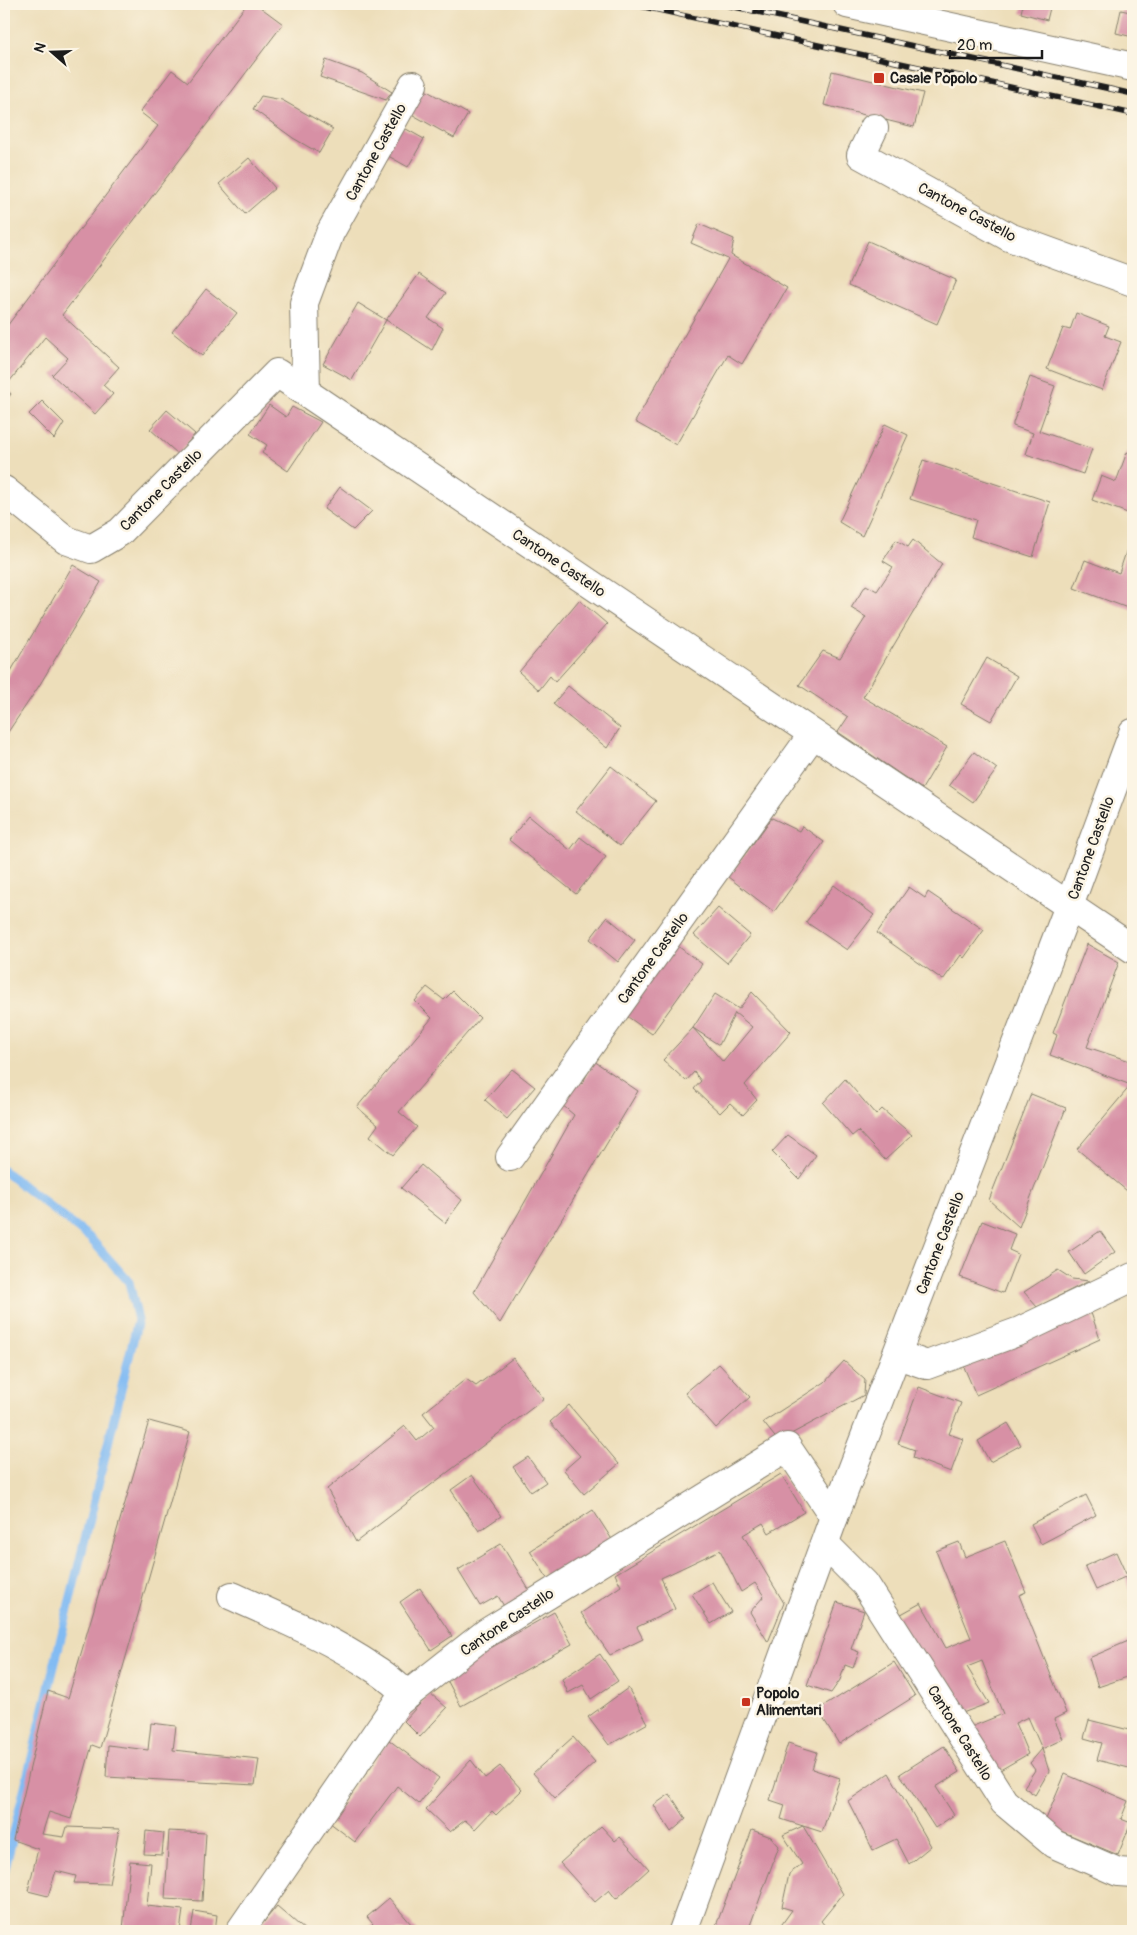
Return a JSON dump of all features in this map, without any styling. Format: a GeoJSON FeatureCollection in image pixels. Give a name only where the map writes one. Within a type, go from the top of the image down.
{"type":"FeatureCollection","features":[{"type":"Feature","properties":{"kind":"street"},"geometry":{"type":"LineString","coordinates":[[847,4],[1133,67]]}},
{"type":"Feature","properties":{"kind":"street","name":"Cantone Castello"},"geometry":{"type":"LineString","coordinates":[[306,392],[304,303],[330,234],[413,85]]}},
{"type":"Feature","properties":{"kind":"street","name":"Cantone Castello"},"geometry":{"type":"LineString","coordinates":[[874,128],[861,155],[1009,237],[1133,282]]}},
{"type":"Feature","properties":{"kind":"street","name":"Cantone Castello"},"geometry":{"type":"LineString","coordinates":[[4,490],[66,540],[91,549],[120,532],[277,373],[1133,949]]}},
{"type":"Feature","properties":{"kind":"street","name":"Cantone Castello"},"geometry":{"type":"LineString","coordinates":[[683,1931],[834,1517],[898,1355],[1069,906],[1133,732]]}},
{"type":"Feature","properties":{"kind":"street","name":"Cantone Castello"},"geometry":{"type":"LineString","coordinates":[[510,1157],[813,734]]}},
{"type":"Feature","properties":{"kind":"street"},"geometry":{"type":"LineString","coordinates":[[898,1355],[927,1365],[1020,1331],[1133,1277]]}},
{"type":"Feature","properties":{"kind":"street","name":"Cantone Castello"},"geometry":{"type":"LineString","coordinates":[[240,1931],[397,1703],[486,1633],[787,1447],[834,1517]]}},
{"type":"Feature","properties":{"kind":"street","name":"Cantone Castello"},"geometry":{"type":"LineString","coordinates":[[825,1544],[865,1584],[1004,1802],[1054,1844],[1118,1872],[1133,1873]]}},
{"type":"Feature","properties":{"kind":"street"},"geometry":{"type":"LineString","coordinates":[[232,1596],[305,1629],[343,1650],[376,1669],[408,1695]]}},
{"type":"Feature","properties":{"kind":"building"},"geometry":{"type":"Polygon","coordinates":[[[247,4],[256,4],[283,24],[62,315],[119,367],[103,385],[113,394],[95,414],[52,375],[68,358],[45,337],[5,387],[11,394],[4,403],[4,330],[158,126],[140,112],[172,70],[188,82],[247,4]]]}},
{"type":"Feature","properties":{"kind":"building"},"geometry":{"type":"Polygon","coordinates":[[[1023,4],[1051,4],[1047,20],[1021,13],[1023,4]]]}},
{"type":"Feature","properties":{"kind":"building"},"geometry":{"type":"Polygon","coordinates":[[[1132,4],[1133,37],[1116,33],[1121,10],[1130,12],[1132,4]]]}},
{"type":"Feature","properties":{"kind":"building"},"geometry":{"type":"Polygon","coordinates":[[[326,60],[362,73],[392,92],[386,100],[320,77],[326,60]]]}},
{"type":"Feature","properties":{"kind":"building"},"geometry":{"type":"Polygon","coordinates":[[[832,71],[923,93],[914,127],[824,105],[832,71]]]}},
{"type":"Feature","properties":{"kind":"building"},"geometry":{"type":"Polygon","coordinates":[[[420,87],[468,114],[454,138],[406,111],[420,87]]]}},
{"type":"Feature","properties":{"kind":"building"},"geometry":{"type":"Polygon","coordinates":[[[261,96],[282,100],[333,129],[319,153],[293,138],[253,109],[261,96]]]}},
{"type":"Feature","properties":{"kind":"building"},"geometry":{"type":"Polygon","coordinates":[[[399,125],[424,139],[408,167],[383,153],[399,125]]]}},
{"type":"Feature","properties":{"kind":"building"},"geometry":{"type":"Polygon","coordinates":[[[249,158],[275,188],[245,214],[219,184],[249,158]]]}},
{"type":"Feature","properties":{"kind":"building"},"geometry":{"type":"Polygon","coordinates":[[[699,224],[734,239],[731,255],[787,288],[742,364],[728,355],[676,445],[635,422],[728,259],[691,243],[699,224]]]}},
{"type":"Feature","properties":{"kind":"building"},"geometry":{"type":"Polygon","coordinates":[[[868,241],[956,280],[937,324],[849,285],[868,241]]]}},
{"type":"Feature","properties":{"kind":"building"},"geometry":{"type":"Polygon","coordinates":[[[419,274],[446,293],[428,318],[443,328],[432,350],[386,320],[419,274]]]}},
{"type":"Feature","properties":{"kind":"building"},"geometry":{"type":"Polygon","coordinates":[[[206,289],[237,313],[202,356],[172,332],[206,289]]]}},
{"type":"Feature","properties":{"kind":"building"},"geometry":{"type":"Polygon","coordinates":[[[358,303],[386,320],[352,380],[323,364],[358,303]]]}},
{"type":"Feature","properties":{"kind":"building"},"geometry":{"type":"Polygon","coordinates":[[[1076,313],[1109,326],[1105,336],[1121,342],[1102,390],[1047,369],[1063,328],[1070,330],[1076,313]]]}},
{"type":"Feature","properties":{"kind":"building"},"geometry":{"type":"Polygon","coordinates":[[[1030,377],[1055,386],[1039,431],[1092,449],[1083,474],[1026,454],[1033,433],[1013,426],[1013,423],[1030,377]]]}},
{"type":"Feature","properties":{"kind":"building"},"geometry":{"type":"Polygon","coordinates":[[[42,401],[64,423],[54,439],[29,414],[42,401]]]}},
{"type":"Feature","properties":{"kind":"building"},"geometry":{"type":"Polygon","coordinates":[[[269,405],[286,417],[292,407],[321,422],[288,471],[262,453],[267,445],[250,434],[269,405]]]}},
{"type":"Feature","properties":{"kind":"building"},"geometry":{"type":"Polygon","coordinates":[[[167,410],[195,434],[178,454],[150,429],[167,410]]]}},
{"type":"Feature","properties":{"kind":"building"},"geometry":{"type":"Polygon","coordinates":[[[885,424],[908,435],[862,536],[839,522],[885,424]]]}},
{"type":"Feature","properties":{"kind":"building"},"geometry":{"type":"Polygon","coordinates":[[[1127,452],[1133,455],[1133,515],[1092,500],[1101,476],[1116,482],[1127,452]]]}},
{"type":"Feature","properties":{"kind":"building"},"geometry":{"type":"Polygon","coordinates":[[[923,460],[1050,502],[1033,557],[971,537],[976,520],[910,499],[923,460]]]}},
{"type":"Feature","properties":{"kind":"building"},"geometry":{"type":"Polygon","coordinates":[[[340,487],[372,511],[353,530],[324,509],[340,487]]]}},
{"type":"Feature","properties":{"kind":"building"},"geometry":{"type":"Polygon","coordinates":[[[896,540],[908,547],[913,540],[942,564],[863,697],[947,747],[922,789],[838,732],[848,717],[799,685],[823,651],[840,658],[866,617],[851,608],[866,585],[877,591],[893,567],[883,561],[896,540]]]}},
{"type":"Feature","properties":{"kind":"building"},"geometry":{"type":"Polygon","coordinates":[[[1127,549],[1133,551],[1133,610],[1074,588],[1085,560],[1119,573],[1127,549]]]}},
{"type":"Feature","properties":{"kind":"building"},"geometry":{"type":"Polygon","coordinates":[[[73,565],[101,582],[39,686],[4,738],[4,683],[73,565]]]}},
{"type":"Feature","properties":{"kind":"building"},"geometry":{"type":"Polygon","coordinates":[[[579,600],[607,624],[555,682],[550,676],[539,690],[519,672],[579,600]]]}},
{"type":"Feature","properties":{"kind":"building"},"geometry":{"type":"Polygon","coordinates":[[[987,658],[1017,676],[991,721],[961,704],[987,658]]]}},
{"type":"Feature","properties":{"kind":"building"},"geometry":{"type":"Polygon","coordinates":[[[568,686],[620,728],[607,748],[553,704],[568,686]]]}},
{"type":"Feature","properties":{"kind":"building"},"geometry":{"type":"Polygon","coordinates":[[[974,752],[997,769],[973,802],[949,785],[974,752]]]}},
{"type":"Feature","properties":{"kind":"building"},"geometry":{"type":"Polygon","coordinates":[[[611,766],[656,801],[620,846],[576,811],[611,766]]]}},
{"type":"Feature","properties":{"kind":"building"},"geometry":{"type":"Polygon","coordinates":[[[529,816],[570,850],[580,837],[606,857],[576,894],[509,840],[529,816]]]}},
{"type":"Feature","properties":{"kind":"building"},"geometry":{"type":"Polygon","coordinates":[[[772,818],[799,831],[802,826],[824,842],[774,912],[728,877],[772,818]]]}},
{"type":"Feature","properties":{"kind":"building"},"geometry":{"type":"Polygon","coordinates":[[[834,885],[874,915],[847,950],[806,922],[834,885]]]}},
{"type":"Feature","properties":{"kind":"building"},"geometry":{"type":"Polygon","coordinates":[[[909,887],[925,898],[928,892],[984,930],[964,958],[961,955],[943,980],[877,933],[909,887]]]}},
{"type":"Feature","properties":{"kind":"building"},"geometry":{"type":"Polygon","coordinates":[[[718,908],[750,935],[727,963],[694,935],[718,908]]]}},
{"type":"Feature","properties":{"kind":"building"},"geometry":{"type":"Polygon","coordinates":[[[607,917],[635,940],[618,962],[590,939],[607,917]]]}},
{"type":"Feature","properties":{"kind":"building"},"geometry":{"type":"Polygon","coordinates":[[[671,941],[702,964],[652,1034],[621,1012],[671,941]]]}},
{"type":"Feature","properties":{"kind":"building"},"geometry":{"type":"Polygon","coordinates":[[[1087,944],[1119,962],[1087,1047],[1133,1062],[1131,1085],[1050,1055],[1057,1035],[1053,1033],[1087,944]]]}},
{"type":"Feature","properties":{"kind":"building"},"geometry":{"type":"Polygon","coordinates":[[[427,987],[444,1000],[453,991],[480,1018],[399,1112],[417,1127],[393,1155],[370,1136],[378,1125],[357,1107],[432,1018],[415,1001],[427,987]]]}},
{"type":"Feature","properties":{"kind":"building"},"geometry":{"type":"Polygon","coordinates":[[[752,992],[791,1032],[745,1085],[757,1100],[743,1115],[730,1103],[720,1113],[694,1089],[701,1081],[694,1072],[686,1081],[663,1060],[693,1028],[715,994],[739,1009],[752,992]],[[735,1013],[719,1045],[693,1028],[723,1062],[752,1027],[735,1013]]]}},
{"type":"Feature","properties":{"kind":"building"},"geometry":{"type":"Polygon","coordinates":[[[594,1061],[638,1091],[500,1323],[474,1292],[574,1115],[561,1104],[578,1080],[582,1084],[594,1061]]]}},
{"type":"Feature","properties":{"kind":"building"},"geometry":{"type":"Polygon","coordinates":[[[512,1069],[535,1087],[507,1119],[485,1100],[512,1069]]]}},
{"type":"Feature","properties":{"kind":"building"},"geometry":{"type":"Polygon","coordinates":[[[845,1079],[876,1115],[882,1109],[912,1135],[885,1160],[858,1131],[852,1136],[823,1103],[845,1079]]]}},
{"type":"Feature","properties":{"kind":"building"},"geometry":{"type":"Polygon","coordinates":[[[1131,1085],[1133,1087],[1133,1196],[1077,1149],[1131,1085]]]}},
{"type":"Feature","properties":{"kind":"building"},"geometry":{"type":"Polygon","coordinates":[[[1031,1094],[1066,1108],[1019,1227],[989,1200],[1031,1094]]]}},
{"type":"Feature","properties":{"kind":"building"},"geometry":{"type":"Polygon","coordinates":[[[788,1135],[816,1155],[799,1179],[772,1152],[788,1135]]]}},
{"type":"Feature","properties":{"kind":"building"},"geometry":{"type":"Polygon","coordinates":[[[421,1165],[462,1200],[445,1223],[401,1188],[421,1165]]]}},
{"type":"Feature","properties":{"kind":"building"},"geometry":{"type":"Polygon","coordinates":[[[982,1221],[1015,1234],[1009,1250],[1018,1254],[1003,1293],[960,1277],[982,1221]]]}},
{"type":"Feature","properties":{"kind":"building"},"geometry":{"type":"Polygon","coordinates":[[[1100,1231],[1115,1252],[1084,1274],[1069,1252],[1100,1231]]]}},
{"type":"Feature","properties":{"kind":"building"},"geometry":{"type":"Polygon","coordinates":[[[1058,1270],[1072,1279],[1089,1281],[1037,1307],[1024,1292],[1058,1270]]]}},
{"type":"Feature","properties":{"kind":"building"},"geometry":{"type":"Polygon","coordinates":[[[1090,1310],[1100,1339],[976,1395],[964,1367],[1090,1310]]]}},
{"type":"Feature","properties":{"kind":"building"},"geometry":{"type":"Polygon","coordinates":[[[513,1358],[544,1399],[356,1542],[327,1489],[405,1426],[417,1441],[434,1427],[423,1413],[466,1379],[476,1386],[513,1358]]]}},
{"type":"Feature","properties":{"kind":"building"},"geometry":{"type":"Polygon","coordinates":[[[844,1361],[865,1380],[864,1395],[778,1441],[763,1422],[825,1382],[844,1361]]]}},
{"type":"Feature","properties":{"kind":"building"},"geometry":{"type":"Polygon","coordinates":[[[719,1364],[750,1397],[716,1428],[685,1393],[719,1364]]]}},
{"type":"Feature","properties":{"kind":"building"},"geometry":{"type":"Polygon","coordinates":[[[919,1387],[961,1403],[949,1434],[963,1439],[951,1472],[913,1458],[915,1450],[898,1444],[919,1387]]]}},
{"type":"Feature","properties":{"kind":"building"},"geometry":{"type":"Polygon","coordinates":[[[569,1405],[619,1464],[584,1494],[564,1470],[580,1456],[550,1422],[569,1405]]]}},
{"type":"Feature","properties":{"kind":"building"},"geometry":{"type":"Polygon","coordinates":[[[149,1421],[190,1432],[100,1748],[92,1745],[71,1819],[49,1812],[42,1834],[64,1837],[67,1827],[119,1829],[109,1884],[74,1883],[76,1876],[56,1871],[48,1896],[28,1891],[38,1849],[13,1840],[48,1691],[68,1698],[149,1421]]]}},
{"type":"Feature","properties":{"kind":"building"},"geometry":{"type":"Polygon","coordinates":[[[1008,1423],[1021,1445],[990,1462],[978,1441],[1008,1423]]]}},
{"type":"Feature","properties":{"kind":"building"},"geometry":{"type":"Polygon","coordinates":[[[528,1457],[546,1482],[531,1492],[513,1467],[528,1457]]]}},
{"type":"Feature","properties":{"kind":"building"},"geometry":{"type":"Polygon","coordinates":[[[781,1474],[804,1512],[769,1533],[763,1523],[743,1535],[784,1603],[768,1642],[750,1612],[764,1596],[755,1583],[741,1592],[720,1550],[661,1578],[675,1609],[637,1627],[643,1639],[610,1655],[581,1613],[621,1586],[615,1574],[781,1474]]]}},
{"type":"Feature","properties":{"kind":"building"},"geometry":{"type":"Polygon","coordinates":[[[472,1475],[501,1516],[479,1531],[451,1490],[472,1475]]]}},
{"type":"Feature","properties":{"kind":"building"},"geometry":{"type":"Polygon","coordinates":[[[1086,1495],[1096,1515],[1041,1544],[1031,1524],[1086,1495]]]}},
{"type":"Feature","properties":{"kind":"building"},"geometry":{"type":"Polygon","coordinates":[[[593,1510],[613,1541],[550,1582],[530,1551],[593,1510]]]}},
{"type":"Feature","properties":{"kind":"building"},"geometry":{"type":"Polygon","coordinates":[[[1005,1541],[1026,1592],[1019,1595],[1066,1713],[1054,1719],[1063,1739],[1042,1749],[1028,1717],[1015,1723],[1028,1754],[988,1777],[961,1731],[1003,1714],[982,1661],[967,1667],[989,1703],[952,1717],[894,1618],[921,1603],[946,1648],[971,1638],[936,1551],[959,1542],[965,1557],[1005,1541]]]}},
{"type":"Feature","properties":{"kind":"building"},"geometry":{"type":"Polygon","coordinates":[[[501,1544],[531,1593],[505,1608],[498,1596],[480,1606],[458,1570],[501,1544]]]}},
{"type":"Feature","properties":{"kind":"building"},"geometry":{"type":"Polygon","coordinates":[[[1116,1552],[1127,1576],[1133,1574],[1133,1602],[1125,1577],[1096,1590],[1085,1566],[1116,1552]]]}},
{"type":"Feature","properties":{"kind":"building"},"geometry":{"type":"Polygon","coordinates":[[[712,1582],[731,1612],[711,1624],[692,1594],[712,1582]]]}},
{"type":"Feature","properties":{"kind":"building"},"geometry":{"type":"Polygon","coordinates":[[[420,1588],[452,1636],[431,1650],[400,1602],[420,1588]]]}},
{"type":"Feature","properties":{"kind":"building"},"geometry":{"type":"Polygon","coordinates":[[[837,1602],[864,1611],[851,1649],[859,1652],[853,1668],[845,1665],[840,1680],[831,1693],[807,1685],[837,1602]]]}},
{"type":"Feature","properties":{"kind":"building"},"geometry":{"type":"Polygon","coordinates":[[[554,1612],[572,1644],[461,1706],[446,1678],[487,1650],[554,1612]]]}},
{"type":"Feature","properties":{"kind":"building"},"geometry":{"type":"Polygon","coordinates":[[[1133,1639],[1133,1675],[1098,1687],[1089,1658],[1133,1639]]]}},
{"type":"Feature","properties":{"kind":"building"},"geometry":{"type":"Polygon","coordinates":[[[600,1654],[618,1681],[591,1699],[583,1685],[568,1693],[562,1679],[600,1654]]]}},
{"type":"Feature","properties":{"kind":"building"},"geometry":{"type":"Polygon","coordinates":[[[894,1662],[915,1696],[839,1744],[818,1710],[894,1662]]]}},
{"type":"Feature","properties":{"kind":"building"},"geometry":{"type":"Polygon","coordinates":[[[628,1688],[648,1723],[609,1745],[588,1717],[628,1688]]]}},
{"type":"Feature","properties":{"kind":"building"},"geometry":{"type":"Polygon","coordinates":[[[430,1693],[447,1708],[420,1737],[404,1721],[430,1693]]]}},
{"type":"Feature","properties":{"kind":"building"},"geometry":{"type":"Polygon","coordinates":[[[1089,1720],[1133,1731],[1133,1769],[1097,1760],[1102,1743],[1084,1738],[1089,1720]]]}},
{"type":"Feature","properties":{"kind":"building"},"geometry":{"type":"Polygon","coordinates":[[[151,1723],[176,1726],[173,1750],[259,1759],[255,1785],[106,1777],[108,1745],[148,1750],[151,1723]]]}},
{"type":"Feature","properties":{"kind":"building"},"geometry":{"type":"Polygon","coordinates":[[[573,1737],[595,1762],[555,1798],[533,1773],[573,1737]]]}},
{"type":"Feature","properties":{"kind":"building"},"geometry":{"type":"Polygon","coordinates":[[[389,1740],[439,1778],[419,1804],[397,1786],[355,1842],[329,1822],[389,1740]]]}},
{"type":"Feature","properties":{"kind":"building"},"geometry":{"type":"Polygon","coordinates":[[[788,1743],[817,1752],[812,1769],[840,1778],[822,1832],[781,1819],[785,1805],[770,1800],[788,1743]]]}},
{"type":"Feature","properties":{"kind":"building"},"geometry":{"type":"Polygon","coordinates":[[[944,1746],[960,1772],[936,1787],[954,1815],[935,1828],[900,1774],[944,1746]]]}},
{"type":"Feature","properties":{"kind":"building"},"geometry":{"type":"Polygon","coordinates":[[[1042,1749],[1049,1771],[1035,1795],[1024,1787],[1035,1770],[1030,1763],[1042,1749]]]}},
{"type":"Feature","properties":{"kind":"building"},"geometry":{"type":"Polygon","coordinates":[[[471,1760],[485,1778],[500,1766],[522,1790],[496,1815],[492,1811],[475,1829],[465,1820],[450,1832],[426,1809],[471,1760]]]}},
{"type":"Feature","properties":{"kind":"building"},"geometry":{"type":"Polygon","coordinates":[[[889,1773],[931,1846],[909,1864],[896,1839],[873,1850],[848,1801],[889,1773]]]}},
{"type":"Feature","properties":{"kind":"building"},"geometry":{"type":"Polygon","coordinates":[[[1065,1774],[1128,1801],[1121,1819],[1131,1823],[1118,1855],[1044,1824],[1065,1774]]]}},
{"type":"Feature","properties":{"kind":"building"},"geometry":{"type":"Polygon","coordinates":[[[670,1794],[686,1819],[671,1832],[654,1805],[670,1794]]]}},
{"type":"Feature","properties":{"kind":"building"},"geometry":{"type":"Polygon","coordinates":[[[601,1826],[615,1841],[620,1837],[649,1869],[616,1899],[609,1890],[595,1902],[560,1863],[601,1826]]]}},
{"type":"Feature","properties":{"kind":"building"},"geometry":{"type":"Polygon","coordinates":[[[803,1826],[843,1894],[821,1921],[826,1927],[823,1931],[777,1931],[792,1910],[782,1907],[789,1874],[802,1864],[783,1835],[803,1826]]]}},
{"type":"Feature","properties":{"kind":"building"},"geometry":{"type":"Polygon","coordinates":[[[752,1830],[771,1837],[779,1846],[748,1931],[714,1931],[752,1830]]]}},
{"type":"Feature","properties":{"kind":"building"},"geometry":{"type":"Polygon","coordinates":[[[146,1831],[164,1833],[162,1855],[144,1854],[146,1831]]]}},
{"type":"Feature","properties":{"kind":"building"},"geometry":{"type":"Polygon","coordinates":[[[169,1831],[206,1833],[202,1901],[165,1899],[169,1831]]]}},
{"type":"Feature","properties":{"kind":"building"},"geometry":{"type":"Polygon","coordinates":[[[130,1861],[151,1863],[147,1906],[183,1910],[180,1931],[123,1929],[130,1861]]]}},
{"type":"Feature","properties":{"kind":"building"},"geometry":{"type":"Polygon","coordinates":[[[389,1898],[417,1931],[364,1931],[373,1924],[367,1917],[389,1898]]]}},
{"type":"Feature","properties":{"kind":"building"},"geometry":{"type":"Polygon","coordinates":[[[277,1906],[306,1931],[256,1931],[277,1906]]]}},
{"type":"Feature","properties":{"kind":"building"},"geometry":{"type":"Polygon","coordinates":[[[194,1911],[217,1915],[215,1931],[191,1931],[194,1911]]]}},
{"type":"Feature","properties":{"kind":"waterway"},"geometry":{"type":"LineString","coordinates":[[4,1171],[90,1238],[129,1282],[138,1320],[4,1873]]}},
{"type":"Feature","properties":{"kind":"railway"},"geometry":{"type":"LineString","coordinates":[[631,4],[1133,114]]}},
{"type":"Feature","properties":{"kind":"railway"},"geometry":{"type":"LineString","coordinates":[[721,4],[1133,94]]}},
{"type":"Feature","properties":{"kind":"place","name":"Casale Popolo"},"geometry":{"type":"Point","coordinates":[879,78]}},
{"type":"Feature","properties":{"kind":"place","name":"Popolo Alimentari"},"geometry":{"type":"Point","coordinates":[746,1702]}}]}
